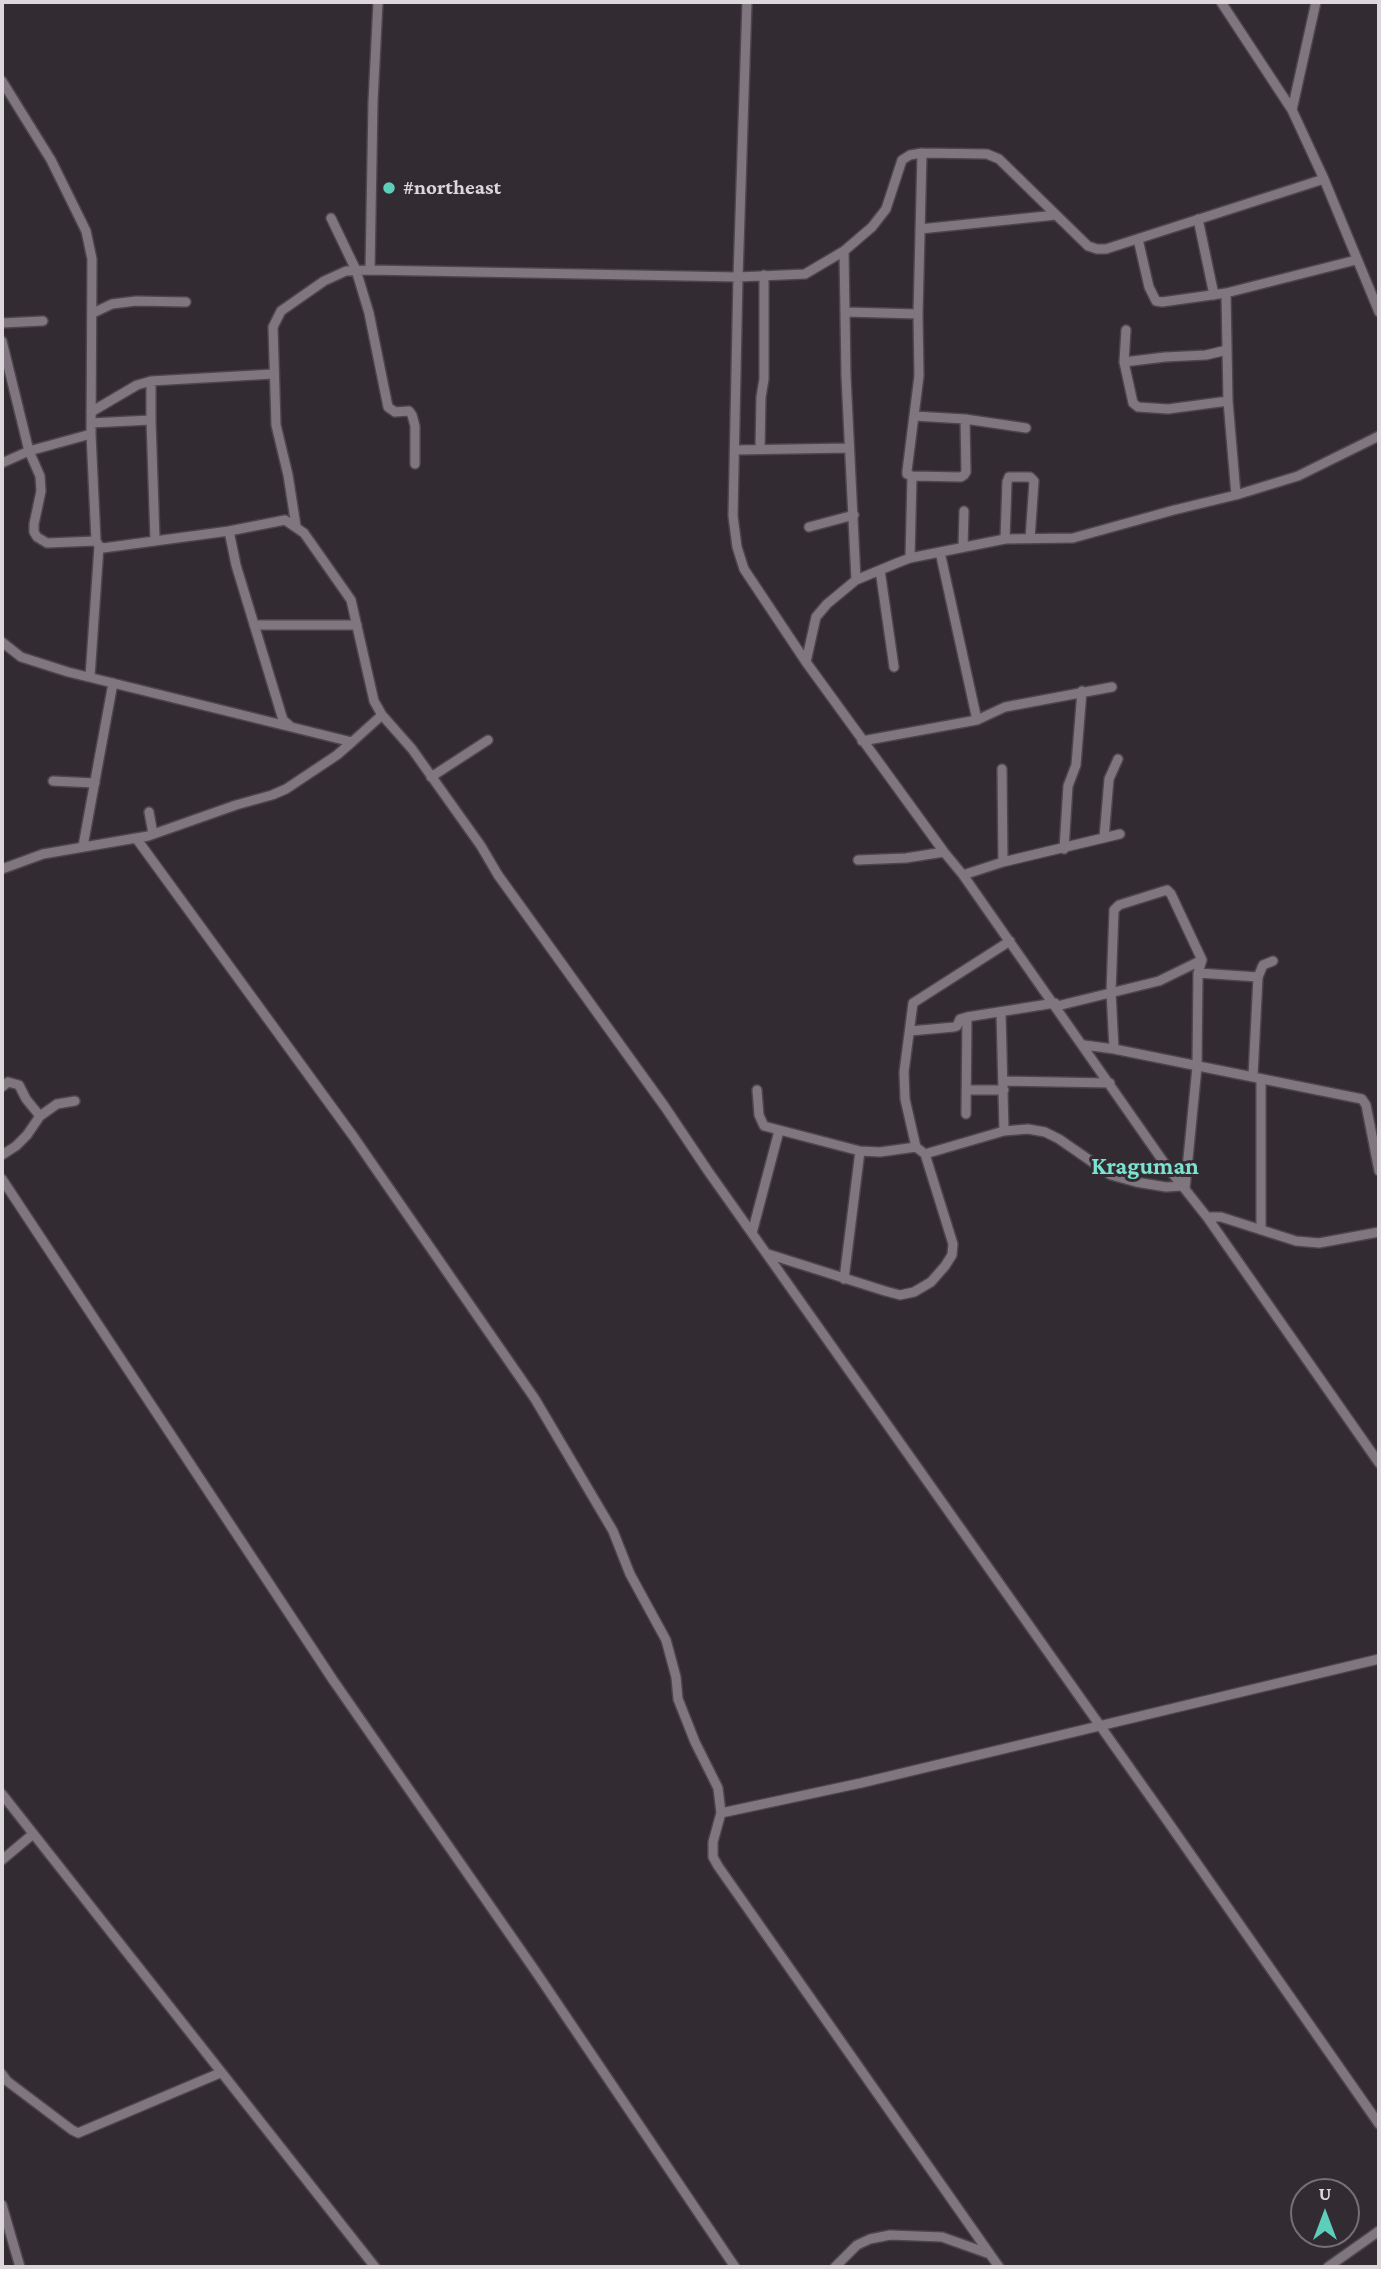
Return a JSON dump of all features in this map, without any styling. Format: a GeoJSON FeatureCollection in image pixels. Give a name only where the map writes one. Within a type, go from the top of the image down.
{"type":"FeatureCollection","features":[{"type":"Feature","properties":{"kind":"street"},"geometry":{"type":"LineString","coordinates":[[370,270],[378,2]]}},
{"type":"Feature","properties":{"kind":"street"},"geometry":{"type":"LineString","coordinates":[[747,2],[738,277],[734,533],[744,569],[862,741],[963,875],[1379,1463]]}},
{"type":"Feature","properties":{"kind":"street"},"geometry":{"type":"LineString","coordinates":[[1221,2],[1292,110],[1379,312]]}},
{"type":"Feature","properties":{"kind":"street"},"geometry":{"type":"LineString","coordinates":[[1292,110],[1315,2]]}},
{"type":"Feature","properties":{"kind":"street"},"geometry":{"type":"LineString","coordinates":[[2,81],[51,160],[86,232],[92,259],[91,434],[97,544],[90,677]]}},
{"type":"Feature","properties":{"kind":"street"},"geometry":{"type":"LineString","coordinates":[[296,526],[276,425],[273,327],[281,311],[324,281],[346,271],[738,277],[805,274],[844,251],[872,226],[886,209],[902,160],[922,153],[987,154],[999,159],[1088,246],[1097,249],[1106,249],[1324,179]]}},
{"type":"Feature","properties":{"kind":"street"},"geometry":{"type":"LineString","coordinates":[[922,153],[919,376],[906,474],[964,475],[965,419]]}},
{"type":"Feature","properties":{"kind":"street"},"geometry":{"type":"LineString","coordinates":[[920,229],[1056,215]]}},
{"type":"Feature","properties":{"kind":"street"},"geometry":{"type":"LineString","coordinates":[[331,218],[356,270],[369,313],[388,407],[395,412],[409,411],[412,415],[415,426],[415,464]]}},
{"type":"Feature","properties":{"kind":"street"},"geometry":{"type":"LineString","coordinates":[[1198,219],[1214,295]]}},
{"type":"Feature","properties":{"kind":"street"},"geometry":{"type":"LineString","coordinates":[[1138,239],[1149,287],[1156,301],[1226,293],[1356,260]]}},
{"type":"Feature","properties":{"kind":"street"},"geometry":{"type":"LineString","coordinates":[[844,251],[849,448],[855,515],[856,580]]}},
{"type":"Feature","properties":{"kind":"street"},"geometry":{"type":"LineString","coordinates":[[760,449],[764,379],[764,275]]}},
{"type":"Feature","properties":{"kind":"street"},"geometry":{"type":"LineString","coordinates":[[1226,293],[1228,401],[1236,495]]}},
{"type":"Feature","properties":{"kind":"street"},"geometry":{"type":"LineString","coordinates":[[93,313],[112,304],[135,300],[186,302]]}},
{"type":"Feature","properties":{"kind":"street"},"geometry":{"type":"LineString","coordinates":[[846,312],[918,314]]}},
{"type":"Feature","properties":{"kind":"street"},"geometry":{"type":"LineString","coordinates":[[2,323],[43,320]]}},
{"type":"Feature","properties":{"kind":"street"},"geometry":{"type":"LineString","coordinates":[[1126,330],[1124,362],[1133,403],[1138,407],[1168,408],[1228,401]]}},
{"type":"Feature","properties":{"kind":"street"},"geometry":{"type":"LineString","coordinates":[[2,341],[29,451],[40,476],[41,491],[34,524],[37,537],[47,543],[97,544],[103,548],[229,531],[285,520],[304,533],[351,600],[374,701],[382,715],[412,749],[1379,2124]]}},
{"type":"Feature","properties":{"kind":"street"},"geometry":{"type":"LineString","coordinates":[[1124,362],[1206,355],[1227,350]]}},
{"type":"Feature","properties":{"kind":"street"},"geometry":{"type":"LineString","coordinates":[[91,412],[138,385],[151,381],[273,374]]}},
{"type":"Feature","properties":{"kind":"street"},"geometry":{"type":"LineString","coordinates":[[151,381],[155,540]]}},
{"type":"Feature","properties":{"kind":"street"},"geometry":{"type":"LineString","coordinates":[[914,415],[1026,428]]}},
{"type":"Feature","properties":{"kind":"street"},"geometry":{"type":"LineString","coordinates":[[91,423],[151,420]]}},
{"type":"Feature","properties":{"kind":"street"},"geometry":{"type":"LineString","coordinates":[[2,463],[29,451],[91,434]]}},
{"type":"Feature","properties":{"kind":"street"},"geometry":{"type":"LineString","coordinates":[[806,662],[816,617],[843,589],[856,580],[910,558],[1006,539],[1073,538],[1298,476],[1379,436]]}},
{"type":"Feature","properties":{"kind":"street"},"geometry":{"type":"LineString","coordinates":[[735,450],[849,448]]}},
{"type":"Feature","properties":{"kind":"street"},"geometry":{"type":"LineString","coordinates":[[910,558],[912,476]]}},
{"type":"Feature","properties":{"kind":"street"},"geometry":{"type":"LineString","coordinates":[[1006,539],[1007,482],[1009,477],[1030,477],[1034,481],[1030,539]]}},
{"type":"Feature","properties":{"kind":"street"},"geometry":{"type":"LineString","coordinates":[[963,547],[964,511]]}},
{"type":"Feature","properties":{"kind":"street"},"geometry":{"type":"LineString","coordinates":[[810,527],[855,515]]}},
{"type":"Feature","properties":{"kind":"street"},"geometry":{"type":"LineString","coordinates":[[229,531],[236,565],[283,720],[291,727]]}},
{"type":"Feature","properties":{"kind":"street"},"geometry":{"type":"LineString","coordinates":[[940,552],[977,720]]}},
{"type":"Feature","properties":{"kind":"street"},"geometry":{"type":"LineString","coordinates":[[880,570],[894,667]]}},
{"type":"Feature","properties":{"kind":"street"},"geometry":{"type":"LineString","coordinates":[[254,625],[356,625]]}},
{"type":"Feature","properties":{"kind":"street"},"geometry":{"type":"LineString","coordinates":[[2,642],[21,657],[90,677],[352,742]]}},
{"type":"Feature","properties":{"kind":"street"},"geometry":{"type":"LineString","coordinates":[[83,846],[113,683]]}},
{"type":"Feature","properties":{"kind":"street"},"geometry":{"type":"LineString","coordinates":[[862,741],[977,720],[1006,707],[1112,687]]}},
{"type":"Feature","properties":{"kind":"street"},"geometry":{"type":"LineString","coordinates":[[1064,849],[1068,786],[1076,765],[1082,691]]}},
{"type":"Feature","properties":{"kind":"street"},"geometry":{"type":"LineString","coordinates":[[2,869],[43,854],[153,834],[286,789],[337,755],[382,715]]}},
{"type":"Feature","properties":{"kind":"street"},"geometry":{"type":"LineString","coordinates":[[431,777],[488,740]]}},
{"type":"Feature","properties":{"kind":"street"},"geometry":{"type":"LineString","coordinates":[[1104,838],[1108,779],[1118,759]]}},
{"type":"Feature","properties":{"kind":"street"},"geometry":{"type":"LineString","coordinates":[[1002,769],[1003,862]]}},
{"type":"Feature","properties":{"kind":"street"},"geometry":{"type":"LineString","coordinates":[[53,781],[95,783]]}},
{"type":"Feature","properties":{"kind":"street"},"geometry":{"type":"LineString","coordinates":[[149,812],[153,834]]}},
{"type":"Feature","properties":{"kind":"street"},"geometry":{"type":"LineString","coordinates":[[963,875],[1003,862],[1120,834]]}},
{"type":"Feature","properties":{"kind":"street"},"geometry":{"type":"LineString","coordinates":[[136,838],[353,1136],[535,1399],[613,1531],[630,1574],[662,1631],[676,1677],[678,1699],[695,1742],[718,1788],[721,1813],[713,1842],[713,1857],[718,1867],[999,2267]]}},
{"type":"Feature","properties":{"kind":"street"},"geometry":{"type":"LineString","coordinates":[[858,860],[906,858],[944,852]]}},
{"type":"Feature","properties":{"kind":"street"},"geometry":{"type":"LineString","coordinates":[[1114,1049],[1111,992],[1114,910],[1119,905],[1167,890],[1202,960],[1198,973],[1197,1067],[1183,1187]]}},
{"type":"Feature","properties":{"kind":"street"},"geometry":{"type":"LineString","coordinates":[[767,1254],[900,1295],[914,1292],[932,1282],[945,1266],[952,1255],[953,1244],[925,1154],[916,1147],[905,1099],[904,1072],[913,1003],[1010,941]]}},
{"type":"Feature","properties":{"kind":"street"},"geometry":{"type":"LineString","coordinates":[[909,1031],[954,1027],[960,1019],[967,1017],[1056,1005],[1159,981],[1202,960]]}},
{"type":"Feature","properties":{"kind":"street"},"geometry":{"type":"LineString","coordinates":[[1261,1230],[1257,1078],[1258,976],[1263,965],[1273,961]]}},
{"type":"Feature","properties":{"kind":"street"},"geometry":{"type":"LineString","coordinates":[[1198,973],[1258,976]]}},
{"type":"Feature","properties":{"kind":"street"},"geometry":{"type":"LineString","coordinates":[[1002,1013],[1004,1131]]}},
{"type":"Feature","properties":{"kind":"street"},"geometry":{"type":"LineString","coordinates":[[966,1114],[967,1017]]}},
{"type":"Feature","properties":{"kind":"street"},"geometry":{"type":"LineString","coordinates":[[1084,1045],[1362,1099],[1366,1105],[1379,1171]]}},
{"type":"Feature","properties":{"kind":"street"},"geometry":{"type":"LineString","coordinates":[[2,1087],[8,1082],[19,1085],[40,1116]]}},
{"type":"Feature","properties":{"kind":"street"},"geometry":{"type":"LineString","coordinates":[[966,1090],[1003,1086],[1110,1083]]}},
{"type":"Feature","properties":{"kind":"street"},"geometry":{"type":"LineString","coordinates":[[757,1090],[761,1122],[764,1126],[860,1151],[880,1152],[916,1147]]}},
{"type":"Feature","properties":{"kind":"street"},"geometry":{"type":"LineString","coordinates":[[2,1155],[27,1135],[40,1116],[58,1104],[75,1101]]}},
{"type":"Feature","properties":{"kind":"street"},"geometry":{"type":"LineString","coordinates":[[925,1154],[1004,1131],[1028,1129],[1045,1132],[1059,1139],[1111,1175],[1146,1184],[1183,1187]]}},
{"type":"Feature","properties":{"kind":"street"},"geometry":{"type":"LineString","coordinates":[[752,1233],[779,1131]]}},
{"type":"Feature","properties":{"kind":"street"},"geometry":{"type":"LineString","coordinates":[[844,1279],[860,1151]]}},
{"type":"Feature","properties":{"kind":"street"},"geometry":{"type":"LineString","coordinates":[[2,1179],[333,1680],[536,1972],[735,2267]]}},
{"type":"Feature","properties":{"kind":"street"},"geometry":{"type":"LineString","coordinates":[[1207,1217],[1221,1217],[1296,1241],[1319,1243],[1379,1231]]}},
{"type":"Feature","properties":{"kind":"street"},"geometry":{"type":"LineString","coordinates":[[721,1813],[861,1783],[1379,1659]]}},
{"type":"Feature","properties":{"kind":"street"},"geometry":{"type":"LineString","coordinates":[[2,1794],[375,2267]]}},
{"type":"Feature","properties":{"kind":"street"},"geometry":{"type":"LineString","coordinates":[[2,1860],[33,1834]]}},
{"type":"Feature","properties":{"kind":"street"},"geometry":{"type":"LineString","coordinates":[[4,2080],[78,2133],[220,2073]]}},
{"type":"Feature","properties":{"kind":"street"},"geometry":{"type":"LineString","coordinates":[[2,2205],[20,2267]]}},
{"type":"Feature","properties":{"kind":"street"},"geometry":{"type":"LineString","coordinates":[[1328,2267],[1379,2231]]}},
{"type":"Feature","properties":{"kind":"street"},"geometry":{"type":"LineString","coordinates":[[835,2267],[858,2245],[870,2239],[890,2235],[942,2237],[989,2253]]}},
{"type":"Feature","properties":{"kind":"place","name":"#northeast"},"geometry":{"type":"Point","coordinates":[389,188]}},
{"type":"Feature","properties":{"kind":"district","name":"Kraguman"},"geometry":{"type":"Point","coordinates":[1145,1167]}}]}
